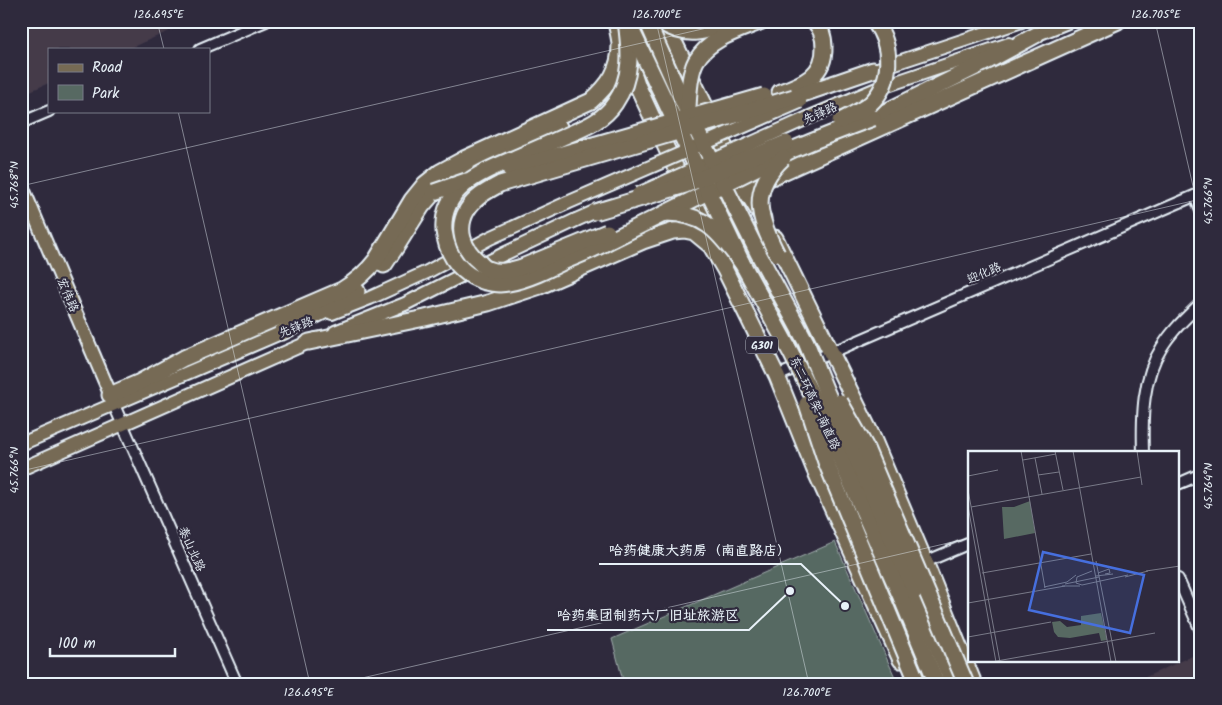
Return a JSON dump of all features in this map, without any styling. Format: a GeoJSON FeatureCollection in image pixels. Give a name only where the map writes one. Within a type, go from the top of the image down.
{"type":"FeatureCollection","features":[{"type":"Feature","properties":{"kind":"highway"},"geometry":{"type":"LineString","coordinates":[[616,21],[638,87],[698,215]]}},
{"type":"Feature","properties":{"kind":"highway"},"geometry":{"type":"LineString","coordinates":[[112,400],[138,383],[184,358],[342,290],[352,283],[370,268],[412,200],[425,184],[440,172],[464,159],[591,102],[604,90],[614,73],[618,60],[620,45],[616,21]]}},
{"type":"Feature","properties":{"kind":"highway"},"geometry":{"type":"LineString","coordinates":[[626,21],[629,49],[629,66],[626,80],[615,103],[605,114],[593,124],[476,176],[463,185],[454,195],[447,207],[444,221],[445,237],[449,251],[455,262],[464,272],[488,282],[502,284],[534,276],[606,243],[792,150],[872,118],[988,61],[1036,35]]}},
{"type":"Feature","properties":{"kind":"highway","name":"东二环高架-南直路"},"geometry":{"type":"LineString","coordinates":[[626,21],[742,264],[815,401],[898,588],[937,684]]}},
{"type":"Feature","properties":{"kind":"highway","name":"东二环高架-南直路"},"geometry":{"type":"LineString","coordinates":[[647,21],[687,111],[758,253],[806,342],[953,684]]}},
{"type":"Feature","properties":{"kind":"highway"},"geometry":{"type":"LineString","coordinates":[[659,21],[678,31],[688,33],[714,28],[731,21]]}},
{"type":"Feature","properties":{"kind":"highway"},"geometry":{"type":"LineString","coordinates":[[664,21],[745,189],[777,248],[803,305],[828,347],[872,434],[974,684]]}},
{"type":"Feature","properties":{"kind":"highway"},"geometry":{"type":"LineString","coordinates":[[687,21],[692,21]]}},
{"type":"Feature","properties":{"kind":"highway"},"geometry":{"type":"LineString","coordinates":[[687,111],[689,84],[696,62],[700,56],[717,41],[762,21]]}},
{"type":"Feature","properties":{"kind":"highway"},"geometry":{"type":"LineString","coordinates":[[434,192],[780,92],[802,83],[819,68],[824,55],[822,33],[814,21]]}},
{"type":"Feature","properties":{"kind":"highway"},"geometry":{"type":"LineString","coordinates":[[595,212],[685,185],[863,109],[871,103],[882,88],[886,76],[888,56],[886,45],[882,33],[874,21]]}},
{"type":"Feature","properties":{"kind":"highway"},"geometry":{"type":"LineString","coordinates":[[309,342],[488,303],[540,286],[660,235],[684,230],[694,232],[698,215],[745,189],[1118,21]]}},
{"type":"Feature","properties":{"kind":"highway"},"geometry":{"type":"LineString","coordinates":[[742,264],[716,231],[699,220],[686,215],[659,213],[633,220],[522,267],[507,271],[496,271],[487,269],[470,256],[464,243],[463,223],[467,210],[481,194],[500,184],[739,114],[797,99],[873,70]]}},
{"type":"Feature","properties":{"kind":"highway"},"geometry":{"type":"LineString","coordinates":[[282,332],[340,303],[369,284],[398,244],[422,206],[434,192],[455,176],[583,116],[621,91]]}},
{"type":"Feature","properties":{"kind":"highway"},"geometry":{"type":"LineString","coordinates":[[777,248],[767,234],[762,221],[761,196],[764,183],[769,174],[792,150]]}},
{"type":"Feature","properties":{"kind":"highway"},"geometry":{"type":"LineString","coordinates":[[777,248],[768,214],[767,202],[769,191],[774,181],[792,167]]}},
{"type":"Feature","properties":{"kind":"highway","name":"G301"},"geometry":{"type":"LineString","coordinates":[[694,232],[711,246],[725,270],[777,376],[814,468],[911,684]]}},
{"type":"Feature","properties":{"kind":"highway"},"geometry":{"type":"LineString","coordinates":[[806,342],[865,446],[966,684]]}},
{"type":"Feature","properties":{"kind":"highway"},"geometry":{"type":"LineString","coordinates":[[791,353],[826,462],[918,684]]}},
{"type":"Feature","properties":{"kind":"main road"},"geometry":{"type":"LineString","coordinates":[[873,70],[1022,21]]}},
{"type":"Feature","properties":{"kind":"main road","name":"先锋路"},"geometry":{"type":"LineString","coordinates":[[21,469],[309,342],[405,304],[576,220],[810,117],[879,88],[1036,35],[1070,21]]}},
{"type":"Feature","properties":{"kind":"main road","name":"先锋路"},"geometry":{"type":"LineString","coordinates":[[21,444],[112,400],[370,298],[427,272],[490,238],[797,99]]}},
{"type":"Feature","properties":{"kind":"main road","name":"宏伟路"},"geometry":{"type":"LineString","coordinates":[[21,184],[112,400]]}},
{"type":"Feature","properties":{"kind":"street"},"geometry":{"type":"LineString","coordinates":[[202,48],[266,21]]}},
{"type":"Feature","properties":{"kind":"street"},"geometry":{"type":"LineString","coordinates":[[21,123],[48,111]]}},
{"type":"Feature","properties":{"kind":"street"},"geometry":{"type":"LineString","coordinates":[[1198,195],[1201,211]]}},
{"type":"Feature","properties":{"kind":"street","name":"迎化路"},"geometry":{"type":"LineString","coordinates":[[777,376],[828,347],[1198,195]]}},
{"type":"Feature","properties":{"kind":"street"},"geometry":{"type":"LineString","coordinates":[[1142,451],[1145,393],[1153,364],[1175,329],[1201,303]]}},
{"type":"Feature","properties":{"kind":"street","name":"泰山北路"},"geometry":{"type":"LineString","coordinates":[[112,400],[237,684]]}},
{"type":"Feature","properties":{"kind":"street"},"geometry":{"type":"LineString","coordinates":[[1180,483],[1201,474]]}},
{"type":"Feature","properties":{"kind":"street"},"geometry":{"type":"LineString","coordinates":[[925,562],[968,544]]}},
{"type":"Feature","properties":{"kind":"street"},"geometry":{"type":"LineString","coordinates":[[1180,584],[1201,631]]}},
{"type":"Feature","properties":{"kind":"shaded area"},"geometry":{"type":"Polygon","coordinates":[[[21,21],[171,21],[174,29],[130,48],[48,48],[48,83],[21,95],[21,21]]]}},
{"type":"Feature","properties":{"kind":"shaded area"},"geometry":{"type":"Polygon","coordinates":[[[1199,653],[1201,656],[1201,684],[1130,684],[1180,662],[1199,653]]]}},
{"type":"Feature","properties":{"kind":"green space"},"geometry":{"type":"Polygon","coordinates":[[[835,542],[898,684],[624,684],[612,639],[835,542]]]}},
{"type":"Feature","properties":{"kind":"place","name":"哈药集团制药六厂旧址旅游区"},"geometry":{"type":"Point","coordinates":[790,591]}},
{"type":"Feature","properties":{"kind":"place","name":"哈药健康大药房（南直路店）"},"geometry":{"type":"Point","coordinates":[845,606]}}]}
